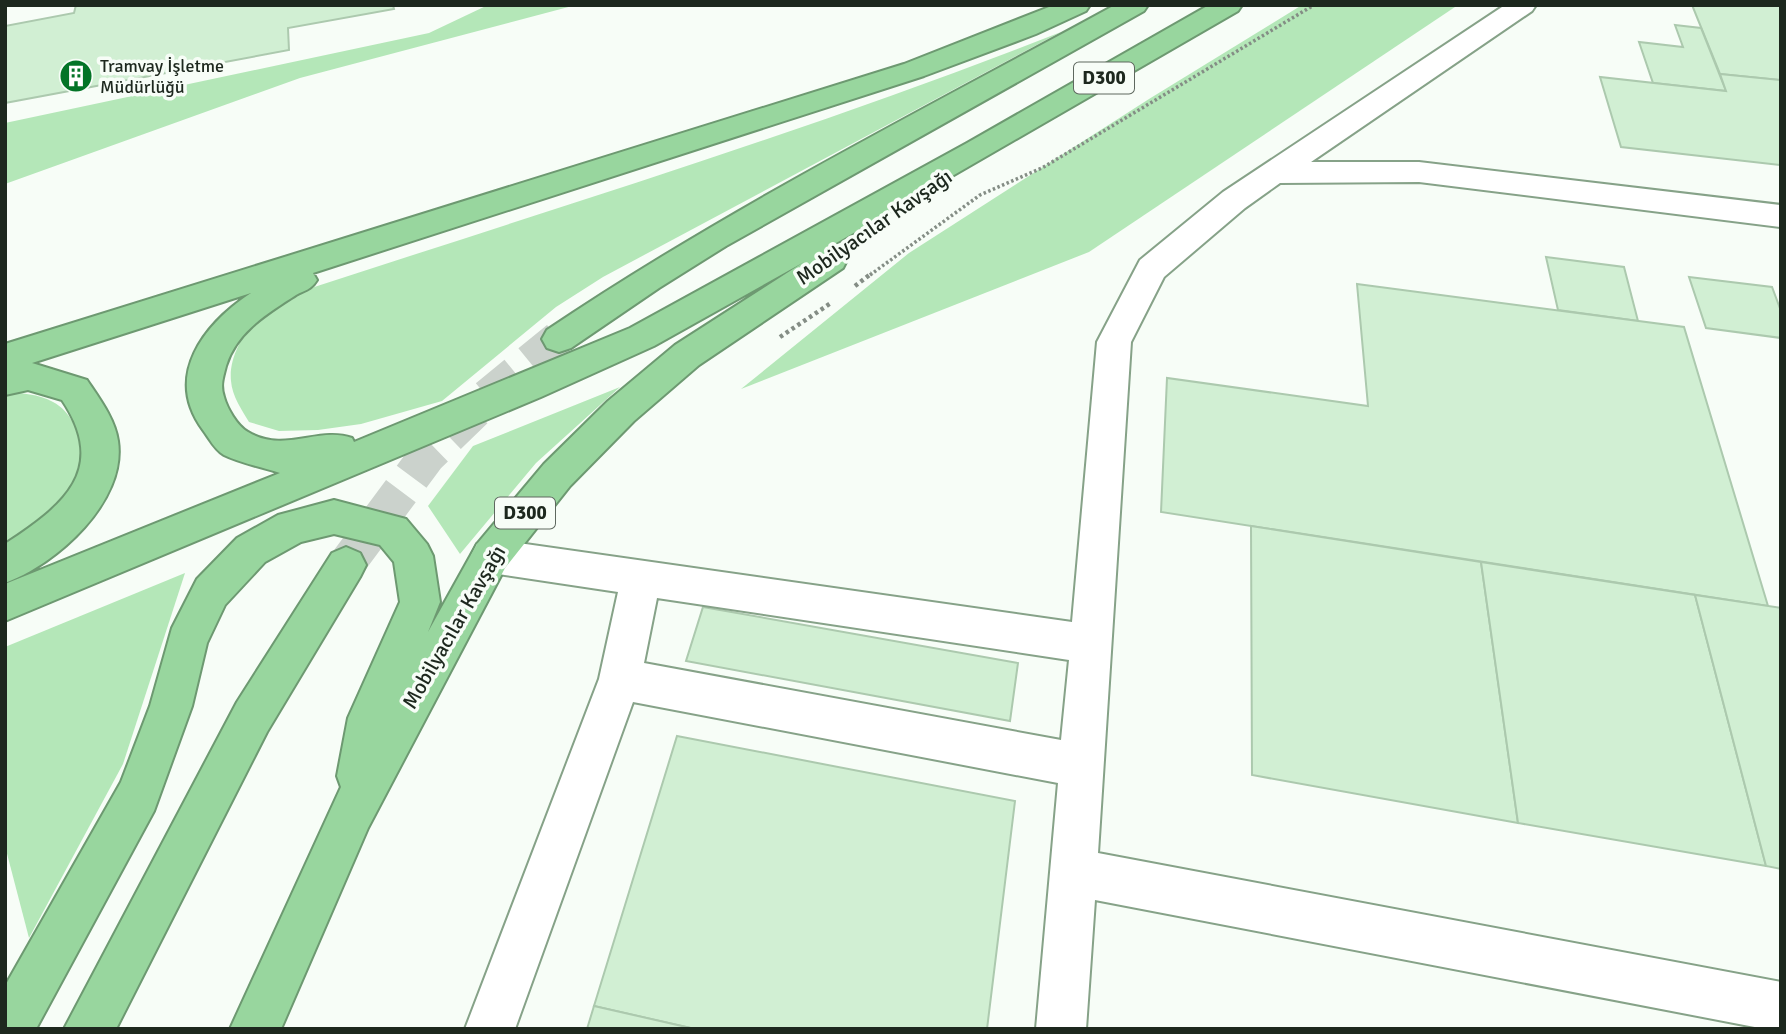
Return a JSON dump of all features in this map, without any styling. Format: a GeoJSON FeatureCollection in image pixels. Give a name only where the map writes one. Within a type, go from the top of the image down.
{"type":"FeatureCollection","features":[{"type":"Feature","properties":{"kind":"highway"},"geometry":{"type":"LineString","coordinates":[[5,358],[914,70],[1026,28],[1077,5]]}},
{"type":"Feature","properties":{"kind":"highway","name":"D300"},"geometry":{"type":"LineString","coordinates":[[559,338],[647,279],[715,239],[1135,5]]}},
{"type":"Feature","properties":{"kind":"highway","name":"D300"},"geometry":{"type":"LineString","coordinates":[[978,150],[1229,5]]}},
{"type":"Feature","properties":{"kind":"highway","name":"Mobilyacılar Kavşağı"},"geometry":{"type":"LineString","coordinates":[[5,603],[528,387],[630,342],[699,307],[978,150]]}},
{"type":"Feature","properties":{"kind":"highway","name":"Mobilyacılar Kavşağı"},"geometry":{"type":"LineString","coordinates":[[255,1029],[352,812],[491,556],[557,475],[621,411],[687,355],[917,202],[978,150]]}},
{"type":"Feature","properties":{"kind":"highway"},"geometry":{"type":"LineString","coordinates":[[500,200],[396,245],[287,285],[237,319],[215,345],[203,386],[211,413],[234,443],[283,457],[335,451],[528,387]]}},
{"type":"Feature","properties":{"kind":"highway"},"geometry":{"type":"LineString","coordinates":[[5,381],[28,376],[74,390],[92,417],[100,443],[96,481],[61,524],[16,560],[5,565]]}},
{"type":"Feature","properties":{"kind":"highway"},"geometry":{"type":"LineString","coordinates":[[9,1029],[138,795],[171,706],[187,642],[211,592],[251,550],[292,527],[334,517],[392,531],[413,556],[421,602],[370,718],[352,812]]}},
{"type":"Feature","properties":{"kind":"highway"},"geometry":{"type":"LineString","coordinates":[[89,1029],[252,717],[346,565]]}},
{"type":"Feature","properties":{"kind":"street"},"geometry":{"type":"LineString","coordinates":[[1061,1029],[1114,342],[1152,268],[1234,200],[1523,5]]}},
{"type":"Feature","properties":{"kind":"street"},"geometry":{"type":"LineString","coordinates":[[1274,173],[1419,172],[1781,216]]}},
{"type":"Feature","properties":{"kind":"street"},"geometry":{"type":"LineString","coordinates":[[491,556],[1091,644]]}},
{"type":"Feature","properties":{"kind":"street"},"geometry":{"type":"LineString","coordinates":[[490,1029],[620,679],[640,579]]}},
{"type":"Feature","properties":{"kind":"street"},"geometry":{"type":"LineString","coordinates":[[620,679],[1082,766]]}},
{"type":"Feature","properties":{"kind":"street"},"geometry":{"type":"LineString","coordinates":[[1073,873],[1781,1007]]}},
{"type":"Feature","properties":{"kind":"green space"},"geometry":{"type":"Polygon","coordinates":[[[488,5],[576,5],[300,78],[5,184],[5,123],[429,33],[488,5]]]}},
{"type":"Feature","properties":{"kind":"green space"},"geometry":{"type":"Polygon","coordinates":[[[1302,5],[1458,5],[1089,252],[741,389],[909,253],[1149,99],[1302,5]]]}},
{"type":"Feature","properties":{"kind":"green space"},"geometry":{"type":"Polygon","coordinates":[[[1061,32],[603,277],[556,307],[442,401],[361,424],[318,430],[279,431],[249,422],[235,397],[231,370],[237,349],[255,321],[282,299],[778,135],[1061,32]]]}},
{"type":"Feature","properties":{"kind":"green space"},"geometry":{"type":"Polygon","coordinates":[[[620,387],[536,463],[460,554],[428,506],[473,446],[620,387]]]}},
{"type":"Feature","properties":{"kind":"green space"},"geometry":{"type":"Polygon","coordinates":[[[5,392],[42,397],[61,407],[78,433],[82,453],[79,473],[66,493],[36,522],[5,545],[5,392]]]}},
{"type":"Feature","properties":{"kind":"green space"},"geometry":{"type":"Polygon","coordinates":[[[185,573],[123,764],[29,938],[5,846],[5,647],[185,573]]]}},
{"type":"Feature","properties":{"kind":"building","name":"Tramvay İşletme Müdürlüğü"},"geometry":{"type":"Polygon","coordinates":[[[76,5],[393,5],[394,9],[288,28],[289,50],[5,103],[5,26],[74,13],[76,5]]]}},
{"type":"Feature","properties":{"kind":"building"},"geometry":{"type":"Polygon","coordinates":[[[1692,5],[1781,5],[1781,80],[1720,74],[1692,5]]]}},
{"type":"Feature","properties":{"kind":"building"},"geometry":{"type":"Polygon","coordinates":[[[1675,25],[1701,28],[1726,91],[1653,83],[1639,42],[1683,47],[1675,25]]]}},
{"type":"Feature","properties":{"kind":"building"},"geometry":{"type":"Polygon","coordinates":[[[1720,74],[1781,80],[1781,165],[1621,147],[1600,77],[1726,91],[1720,74]]]}},
{"type":"Feature","properties":{"kind":"building"},"geometry":{"type":"Polygon","coordinates":[[[1546,257],[1624,267],[1638,321],[1558,310],[1546,257]]]}},
{"type":"Feature","properties":{"kind":"building"},"geometry":{"type":"Polygon","coordinates":[[[1689,277],[1772,287],[1781,311],[1781,338],[1706,328],[1689,277]]]}},
{"type":"Feature","properties":{"kind":"building"},"geometry":{"type":"Polygon","coordinates":[[[1357,284],[1684,327],[1768,606],[1161,512],[1167,378],[1368,406],[1357,284]]]}},
{"type":"Feature","properties":{"kind":"building"},"geometry":{"type":"Polygon","coordinates":[[[1251,526],[1481,562],[1518,823],[1252,775],[1251,526]]]}},
{"type":"Feature","properties":{"kind":"building"},"geometry":{"type":"Polygon","coordinates":[[[1481,562],[1695,595],[1766,866],[1518,823],[1481,562]]]}},
{"type":"Feature","properties":{"kind":"building"},"geometry":{"type":"Polygon","coordinates":[[[1695,595],[1781,608],[1781,869],[1766,866],[1695,595]]]}},
{"type":"Feature","properties":{"kind":"building"},"geometry":{"type":"Polygon","coordinates":[[[703,607],[1018,663],[1010,721],[686,661],[703,607]]]}},
{"type":"Feature","properties":{"kind":"building"},"geometry":{"type":"Polygon","coordinates":[[[677,736],[1015,801],[987,1029],[695,1029],[594,1006],[677,736]]]}},
{"type":"Feature","properties":{"kind":"building"},"geometry":{"type":"Polygon","coordinates":[[[594,1006],[695,1029],[587,1029],[594,1006]]]}},
{"type":"Feature","properties":{"kind":"tunnel"},"geometry":{"type":"LineString","coordinates":[[346,565],[427,456],[487,398],[559,339]]}},
{"type":"Feature","properties":{"kind":"place","name":"Tramvay İşletme Müdürlüğü"},"geometry":{"type":"Point","coordinates":[76,76]}}]}
